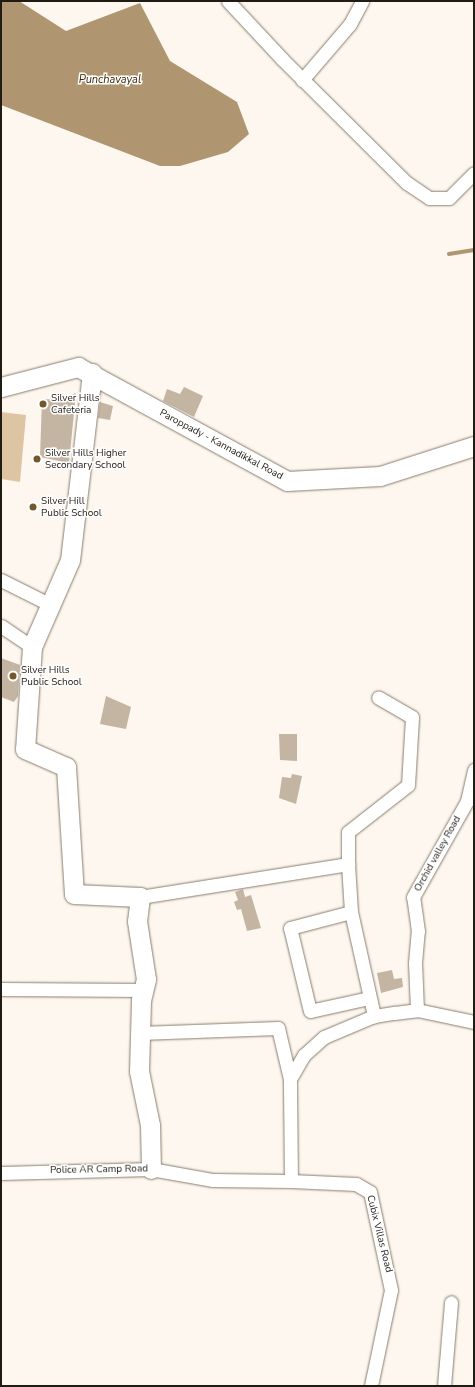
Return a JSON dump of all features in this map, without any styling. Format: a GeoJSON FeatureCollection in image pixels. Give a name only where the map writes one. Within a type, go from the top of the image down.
{"type":"FeatureCollection","features":[{"type":"Feature","properties":{"kind":"street"},"geometry":{"type":"LineString","coordinates":[[228,1],[302,80],[407,183],[429,198],[450,198],[474,173]]}},
{"type":"Feature","properties":{"kind":"street"},"geometry":{"type":"LineString","coordinates":[[302,80],[350,24],[362,1]]}},
{"type":"Feature","properties":{"kind":"street","name":"Paroppady - Kannadikkal Road"},"geometry":{"type":"LineString","coordinates":[[1,387],[78,367],[92,373],[287,481],[380,476],[474,446]]}},
{"type":"Feature","properties":{"kind":"street"},"geometry":{"type":"LineString","coordinates":[[92,373],[70,560],[53,606],[32,647],[25,749],[66,767],[74,894],[140,897],[348,864]]}},
{"type":"Feature","properties":{"kind":"street"},"geometry":{"type":"LineString","coordinates":[[1,580],[53,606]]}},
{"type":"Feature","properties":{"kind":"street"},"geometry":{"type":"LineString","coordinates":[[1,626],[32,647]]}},
{"type":"Feature","properties":{"kind":"street"},"geometry":{"type":"LineString","coordinates":[[374,1016],[351,912],[348,832],[408,785],[412,717],[378,697]]}},
{"type":"Feature","properties":{"kind":"street","name":"Orchid valley Road"},"geometry":{"type":"LineString","coordinates":[[416,1010],[415,963],[418,931],[413,897],[467,801],[474,770]]}},
{"type":"Feature","properties":{"kind":"street"},"geometry":{"type":"LineString","coordinates":[[140,897],[137,921],[146,979],[143,990],[139,1071],[150,1126],[152,1169]]}},
{"type":"Feature","properties":{"kind":"street"},"geometry":{"type":"LineString","coordinates":[[351,912],[290,928],[310,1011],[369,998]]}},
{"type":"Feature","properties":{"kind":"street"},"geometry":{"type":"LineString","coordinates":[[1,989],[143,990]]}},
{"type":"Feature","properties":{"kind":"street"},"geometry":{"type":"LineString","coordinates":[[290,1079],[304,1055],[324,1037],[374,1016],[416,1010],[474,1022]]}},
{"type":"Feature","properties":{"kind":"street"},"geometry":{"type":"LineString","coordinates":[[140,1033],[278,1028],[290,1079],[291,1181]]}},
{"type":"Feature","properties":{"kind":"street","name":"Police AR Camp Road"},"geometry":{"type":"LineString","coordinates":[[1,1173],[152,1169],[213,1180],[291,1181]]}},
{"type":"Feature","properties":{"kind":"street","name":"Cubix Villas Road"},"geometry":{"type":"LineString","coordinates":[[291,1181],[356,1184],[370,1192],[376,1230],[390,1278],[390,1307],[371,1386]]}},
{"type":"Feature","properties":{"kind":"street"},"geometry":{"type":"LineString","coordinates":[[444,1386],[451,1302]]}},
{"type":"Feature","properties":{"kind":"shaded area"},"geometry":{"type":"Polygon","coordinates":[[[1,412],[26,415],[20,482],[1,479],[1,412]]]}},
{"type":"Feature","properties":{"kind":"water","name":"Punchavayal"},"geometry":{"type":"Polygon","coordinates":[[[1,1],[19,1],[66,31],[140,3],[170,61],[237,102],[249,134],[228,152],[180,166],[160,166],[1,105],[1,1]]]}},
{"type":"Feature","properties":{"kind":"building"},"geometry":{"type":"Polygon","coordinates":[[[184,387],[203,396],[194,417],[163,401],[167,389],[180,394],[184,387]]]}},
{"type":"Feature","properties":{"kind":"building"},"geometry":{"type":"Polygon","coordinates":[[[76,393],[69,463],[40,457],[42,399],[59,400],[76,393]]]}},
{"type":"Feature","properties":{"kind":"building"},"geometry":{"type":"Polygon","coordinates":[[[100,402],[113,406],[110,420],[98,418],[100,402]]]}},
{"type":"Feature","properties":{"kind":"building","name":"Silver Hills Public School"},"geometry":{"type":"Polygon","coordinates":[[[1,658],[20,665],[18,696],[14,702],[1,697],[1,658]]]}},
{"type":"Feature","properties":{"kind":"building"},"geometry":{"type":"Polygon","coordinates":[[[106,696],[131,707],[126,729],[100,724],[106,696]]]}},
{"type":"Feature","properties":{"kind":"building"},"geometry":{"type":"Polygon","coordinates":[[[279,734],[297,734],[297,761],[280,760],[279,734]]]}},
{"type":"Feature","properties":{"kind":"building"},"geometry":{"type":"Polygon","coordinates":[[[292,774],[302,776],[296,804],[279,798],[282,777],[291,778],[292,774]]]}},
{"type":"Feature","properties":{"kind":"building"},"geometry":{"type":"Polygon","coordinates":[[[243,889],[245,897],[251,895],[261,928],[247,931],[241,909],[237,910],[234,902],[238,900],[235,892],[243,889]]]}},
{"type":"Feature","properties":{"kind":"building"},"geometry":{"type":"Polygon","coordinates":[[[392,970],[394,979],[402,978],[403,987],[381,993],[377,973],[392,970]]]}},
{"type":"Feature","properties":{"kind":"waterway"},"geometry":{"type":"LineString","coordinates":[[449,254],[474,250]]}},
{"type":"Feature","properties":{"kind":"place","name":"Silver Hills Cafeteria"},"geometry":{"type":"Point","coordinates":[43,404]}},
{"type":"Feature","properties":{"kind":"place","name":"Silver Hills Higher Secondary School"},"geometry":{"type":"Point","coordinates":[37,459]}},
{"type":"Feature","properties":{"kind":"place","name":"Silver Hill Public School"},"geometry":{"type":"Point","coordinates":[33,507]}},
{"type":"Feature","properties":{"kind":"place","name":"Silver Hills Public School"},"geometry":{"type":"Point","coordinates":[13,676]}}]}
